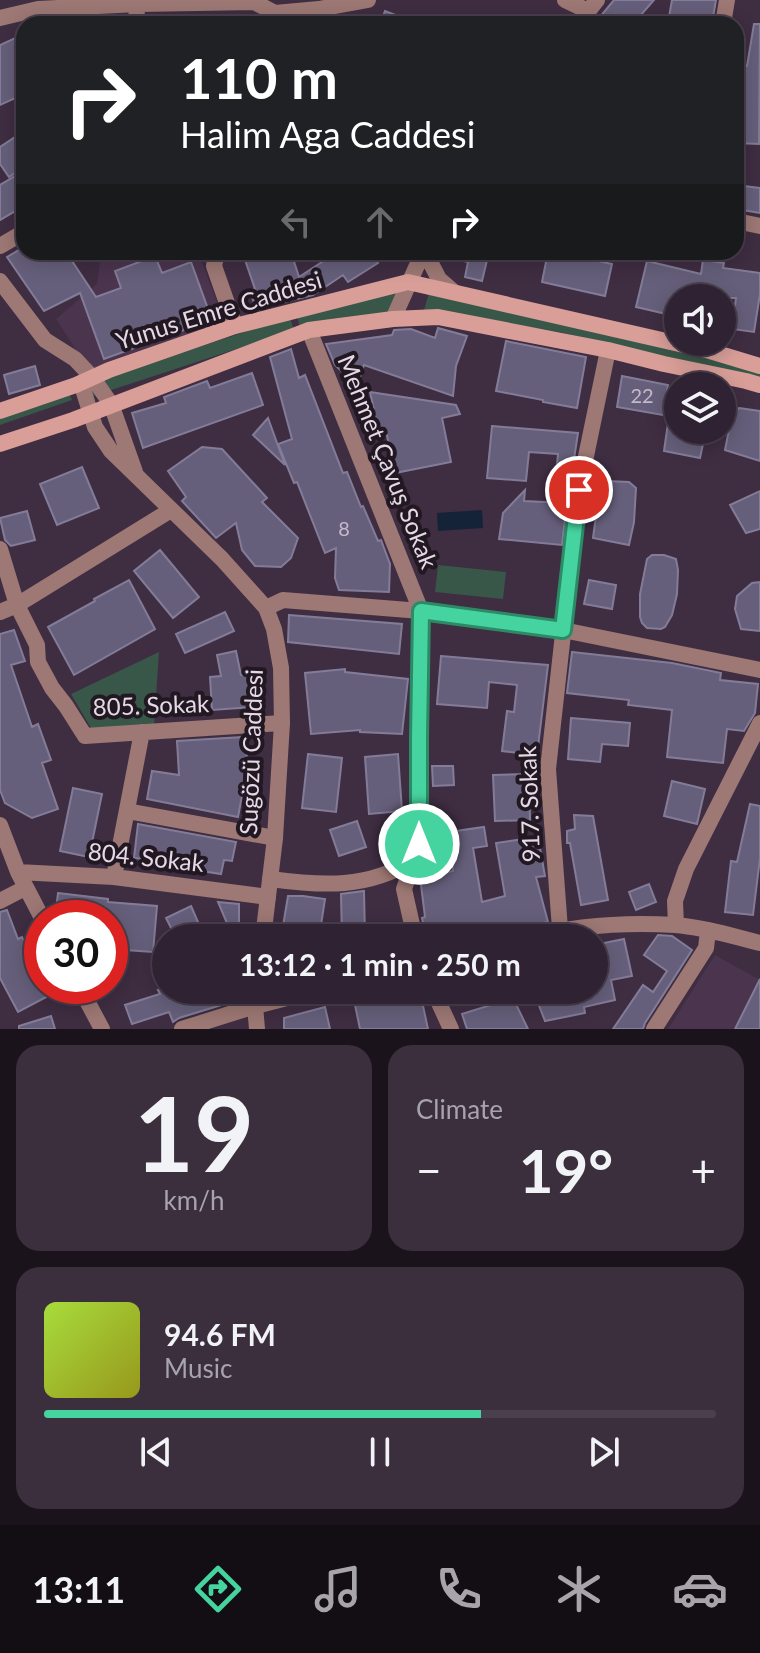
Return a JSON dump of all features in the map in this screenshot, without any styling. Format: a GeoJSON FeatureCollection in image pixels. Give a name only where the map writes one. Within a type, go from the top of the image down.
{"type":"FeatureCollection","features":[{"type":"Feature","properties":{"kind":"main road","name":"Yunus Emre Caddesi"},"geometry":{"type":"LineString","coordinates":[[0,411],[235,326],[408,282],[710,351],[760,366]]}},
{"type":"Feature","properties":{"kind":"main road","name":"Yunus Emre Caddesi"},"geometry":{"type":"LineString","coordinates":[[0,444],[84,416],[309,330],[393,319],[438,317],[608,350],[760,385]]}},
{"type":"Feature","properties":{"kind":"street"},"geometry":{"type":"LineString","coordinates":[[285,16],[368,0]]}},
{"type":"Feature","properties":{"kind":"street"},"geometry":{"type":"LineString","coordinates":[[565,0],[588,12]]}},
{"type":"Feature","properties":{"kind":"street"},"geometry":{"type":"LineString","coordinates":[[0,18],[38,9],[254,1],[273,16]]}},
{"type":"Feature","properties":{"kind":"street"},"geometry":{"type":"LineString","coordinates":[[136,16],[138,4]]}},
{"type":"Feature","properties":{"kind":"street"},"geometry":{"type":"LineString","coordinates":[[215,260],[214,266],[235,326]]}},
{"type":"Feature","properties":{"kind":"street"},"geometry":{"type":"LineString","coordinates":[[393,319],[420,260]]}},
{"type":"Feature","properties":{"kind":"street"},"geometry":{"type":"LineString","coordinates":[[428,260],[439,279],[454,292]]}},
{"type":"Feature","properties":{"kind":"street"},"geometry":{"type":"LineString","coordinates":[[0,281],[45,340],[75,359],[80,383],[111,404],[137,477]]}},
{"type":"Feature","properties":{"kind":"street","name":"Mehmet Çavuş Sokak"},"geometry":{"type":"LineString","coordinates":[[309,330],[421,611]]}},
{"type":"Feature","properties":{"kind":"street","name":"917. Sokak"},"geometry":{"type":"LineString","coordinates":[[560,924],[548,769],[579,490],[608,350]]}},
{"type":"Feature","properties":{"kind":"street","name":"Sugözü Caddesi"},"geometry":{"type":"LineString","coordinates":[[80,383],[84,416],[111,451],[222,559],[266,608],[274,629],[281,668],[282,723],[275,838],[265,924]]}},
{"type":"Feature","properties":{"kind":"street"},"geometry":{"type":"LineString","coordinates":[[0,612],[17,605],[171,510]]}},
{"type":"Feature","properties":{"kind":"street","name":"805. Sokak"},"geometry":{"type":"LineString","coordinates":[[0,549],[17,605],[37,645],[38,662],[85,736],[282,723]]}},
{"type":"Feature","properties":{"kind":"street"},"geometry":{"type":"LineString","coordinates":[[266,608],[283,600],[421,611],[563,630],[760,670]]}},
{"type":"Feature","properties":{"kind":"street"},"geometry":{"type":"LineString","coordinates":[[412,924],[404,889],[419,844],[421,611]]}},
{"type":"Feature","properties":{"kind":"street"},"geometry":{"type":"LineString","coordinates":[[676,925],[675,901],[686,869],[760,723]]}},
{"type":"Feature","properties":{"kind":"street"},"geometry":{"type":"LineString","coordinates":[[114,877],[142,732]]}},
{"type":"Feature","properties":{"kind":"street"},"geometry":{"type":"LineString","coordinates":[[127,811],[275,838]]}},
{"type":"Feature","properties":{"kind":"street"},"geometry":{"type":"LineString","coordinates":[[0,825],[32,900]]}},
{"type":"Feature","properties":{"kind":"street"},"geometry":{"type":"LineString","coordinates":[[270,879],[329,885],[370,880],[395,872],[414,860]]}},
{"type":"Feature","properties":{"kind":"street","name":"804. Sokak"},"geometry":{"type":"LineString","coordinates":[[18,872],[114,877],[268,897]]}},
{"type":"Feature","properties":{"kind":"street"},"geometry":{"type":"LineString","coordinates":[[0,901],[25,888]]}},
{"type":"Feature","properties":{"kind":"street"},"geometry":{"type":"LineString","coordinates":[[608,926],[676,925],[760,943]]}},
{"type":"Feature","properties":{"kind":"street"},"geometry":{"type":"LineString","coordinates":[[654,1029],[706,948],[708,931]]}},
{"type":"Feature","properties":{"kind":"street"},"geometry":{"type":"LineString","coordinates":[[89,1004],[102,1029]]}},
{"type":"Feature","properties":{"kind":"street"},"geometry":{"type":"LineString","coordinates":[[182,1029],[242,1004]]}},
{"type":"Feature","properties":{"kind":"street"},"geometry":{"type":"LineString","coordinates":[[256,1004],[257,1029]]}},
{"type":"Feature","properties":{"kind":"street"},"geometry":{"type":"LineString","coordinates":[[439,1004],[451,1029]]}},
{"type":"Feature","properties":{"kind":"shaded area"},"geometry":{"type":"Polygon","coordinates":[[[103,260],[201,260],[224,321],[89,370],[56,319],[97,284],[103,260]]]}},
{"type":"Feature","properties":{"kind":"shaded area"},"geometry":{"type":"Polygon","coordinates":[[[715,955],[760,980],[760,1029],[668,1029],[715,955]]]}},
{"type":"Feature","properties":{"kind":"green space"},"geometry":{"type":"Polygon","coordinates":[[[401,288],[390,315],[300,328],[297,315],[401,288]]]}},
{"type":"Feature","properties":{"kind":"green space"},"geometry":{"type":"Polygon","coordinates":[[[429,293],[664,348],[664,356],[699,356],[720,361],[760,373],[760,380],[560,332],[424,310],[429,293]]]}},
{"type":"Feature","properties":{"kind":"green space"},"geometry":{"type":"Polygon","coordinates":[[[290,317],[294,330],[93,396],[89,383],[290,317]]]}},
{"type":"Feature","properties":{"kind":"green space"},"geometry":{"type":"Polygon","coordinates":[[[69,393],[72,400],[0,425],[0,417],[69,393]]]}},
{"type":"Feature","properties":{"kind":"green space"},"geometry":{"type":"Polygon","coordinates":[[[438,565],[506,572],[503,599],[435,592],[438,565]]]}},
{"type":"Feature","properties":{"kind":"green space"},"geometry":{"type":"Polygon","coordinates":[[[159,652],[154,726],[92,730],[71,694],[159,652]]]}},
{"type":"Feature","properties":{"kind":"water"},"geometry":{"type":"Polygon","coordinates":[[[482,510],[483,528],[438,531],[437,513],[482,510]]]}},
{"type":"Feature","properties":{"kind":"building"},"geometry":{"type":"Polygon","coordinates":[[[614,0],[654,0],[640,16],[601,16],[614,0]]]}},
{"type":"Feature","properties":{"kind":"building"},"geometry":{"type":"Polygon","coordinates":[[[672,0],[716,0],[713,16],[669,16],[672,0]]]}},
{"type":"Feature","properties":{"kind":"building"},"geometry":{"type":"Polygon","coordinates":[[[754,24],[760,24],[759,144],[744,143],[744,66],[747,66],[754,24]]]}},
{"type":"Feature","properties":{"kind":"building"},"geometry":{"type":"Polygon","coordinates":[[[16,38],[16,98],[0,105],[0,45],[16,38]]]}},
{"type":"Feature","properties":{"kind":"building"},"geometry":{"type":"Polygon","coordinates":[[[16,136],[16,172],[9,177],[0,164],[0,147],[16,136]]]}},
{"type":"Feature","properties":{"kind":"building"},"geometry":{"type":"Polygon","coordinates":[[[16,176],[16,211],[0,220],[0,185],[16,176]]]}},
{"type":"Feature","properties":{"kind":"building"},"geometry":{"type":"Polygon","coordinates":[[[744,186],[760,188],[760,213],[744,210],[744,186]]]}},
{"type":"Feature","properties":{"kind":"building"},"geometry":{"type":"Polygon","coordinates":[[[16,252],[16,260],[71,260],[96,297],[121,288],[115,271],[144,260],[157,260],[162,273],[191,262],[212,320],[104,359],[80,293],[44,311],[7,257],[16,252]]]}},
{"type":"Feature","properties":{"kind":"building"},"geometry":{"type":"Polygon","coordinates":[[[245,260],[294,260],[299,277],[325,260],[376,260],[378,263],[348,282],[343,275],[313,295],[256,309],[250,291],[255,289],[245,260]]]}},
{"type":"Feature","properties":{"kind":"building"},"geometry":{"type":"Polygon","coordinates":[[[460,260],[487,260],[482,281],[465,277],[468,262],[460,260]]]}},
{"type":"Feature","properties":{"kind":"building"},"geometry":{"type":"Polygon","coordinates":[[[546,260],[594,260],[612,264],[605,296],[542,282],[546,260]]]}},
{"type":"Feature","properties":{"kind":"building"},"geometry":{"type":"Polygon","coordinates":[[[703,260],[724,263],[723,268],[760,273],[754,332],[736,330],[736,284],[664,284],[664,313],[636,307],[647,261],[701,274],[703,260]]]}},
{"type":"Feature","properties":{"kind":"building"},"geometry":{"type":"Polygon","coordinates":[[[438,328],[467,336],[456,366],[453,396],[364,365],[357,386],[335,365],[326,344],[392,335],[394,330],[411,329],[435,338],[438,328]]]}},
{"type":"Feature","properties":{"kind":"building"},"geometry":{"type":"Polygon","coordinates":[[[506,341],[586,357],[577,408],[496,391],[506,341]]]}},
{"type":"Feature","properties":{"kind":"building"},"geometry":{"type":"Polygon","coordinates":[[[291,349],[299,378],[305,375],[343,473],[347,472],[378,541],[381,540],[390,564],[389,592],[339,590],[335,578],[336,548],[325,553],[297,482],[294,483],[278,444],[292,439],[270,357],[291,349]]]}},
{"type":"Feature","properties":{"kind":"building"},"geometry":{"type":"Polygon","coordinates":[[[35,366],[40,385],[9,394],[4,375],[35,366]]]}},
{"type":"Feature","properties":{"kind":"building"},"geometry":{"type":"Polygon","coordinates":[[[252,373],[263,405],[143,448],[132,413],[166,403],[164,397],[207,381],[210,388],[252,373]]]}},
{"type":"Feature","properties":{"kind":"building"},"geometry":{"type":"Polygon","coordinates":[[[622,376],[664,384],[664,415],[617,407],[622,376]]]}},
{"type":"Feature","properties":{"kind":"building"},"geometry":{"type":"Polygon","coordinates":[[[370,392],[456,405],[460,414],[442,418],[451,462],[395,473],[386,431],[379,433],[370,392]]]}},
{"type":"Feature","properties":{"kind":"building"},"geometry":{"type":"Polygon","coordinates":[[[739,408],[760,411],[760,461],[725,450],[726,444],[736,444],[736,411],[739,408]]]}},
{"type":"Feature","properties":{"kind":"building"},"geometry":{"type":"Polygon","coordinates":[[[268,418],[285,465],[253,435],[268,418]]]}},
{"type":"Feature","properties":{"kind":"building"},"geometry":{"type":"Polygon","coordinates":[[[492,426],[578,433],[573,466],[557,465],[558,454],[529,452],[526,481],[487,478],[492,426]]]}},
{"type":"Feature","properties":{"kind":"building"},"geometry":{"type":"Polygon","coordinates":[[[665,444],[703,444],[700,458],[664,451],[665,444]]]}},
{"type":"Feature","properties":{"kind":"building"},"geometry":{"type":"Polygon","coordinates":[[[202,447],[222,449],[267,498],[262,502],[298,538],[291,558],[281,567],[255,566],[242,550],[236,523],[216,538],[182,501],[186,497],[168,471],[202,447]]]}},
{"type":"Feature","properties":{"kind":"building"},"geometry":{"type":"Polygon","coordinates":[[[82,467],[99,508],[57,525],[40,484],[82,467]]]}},
{"type":"Feature","properties":{"kind":"building"},"geometry":{"type":"Polygon","coordinates":[[[607,481],[629,482],[636,488],[629,545],[593,538],[598,501],[607,481]]]}},
{"type":"Feature","properties":{"kind":"building"},"geometry":{"type":"Polygon","coordinates":[[[525,490],[524,501],[564,503],[562,545],[499,539],[503,513],[525,490]]]}},
{"type":"Feature","properties":{"kind":"building"},"geometry":{"type":"Polygon","coordinates":[[[760,491],[760,529],[746,533],[730,505],[760,491]]]}},
{"type":"Feature","properties":{"kind":"building"},"geometry":{"type":"Polygon","coordinates":[[[27,511],[35,540],[11,546],[5,540],[0,518],[27,511]]]}},
{"type":"Feature","properties":{"kind":"building"},"geometry":{"type":"Polygon","coordinates":[[[160,550],[199,597],[173,618],[134,571],[160,550]]]}},
{"type":"Feature","properties":{"kind":"building"},"geometry":{"type":"Polygon","coordinates":[[[652,555],[676,559],[678,570],[672,615],[661,629],[647,628],[640,617],[640,594],[647,559],[652,555]]]}},
{"type":"Feature","properties":{"kind":"building"},"geometry":{"type":"Polygon","coordinates":[[[129,580],[155,629],[74,675],[48,627],[129,580]]]}},
{"type":"Feature","properties":{"kind":"building"},"geometry":{"type":"Polygon","coordinates":[[[589,580],[616,585],[612,609],[584,604],[589,580]]]}},
{"type":"Feature","properties":{"kind":"building"},"geometry":{"type":"Polygon","coordinates":[[[760,582],[760,631],[741,629],[735,609],[737,596],[752,583],[760,582]]]}},
{"type":"Feature","properties":{"kind":"building"},"geometry":{"type":"Polygon","coordinates":[[[225,612],[234,631],[185,653],[176,634],[225,612]]]}},
{"type":"Feature","properties":{"kind":"building"},"geometry":{"type":"Polygon","coordinates":[[[289,615],[402,624],[399,654],[288,642],[289,615]]]}},
{"type":"Feature","properties":{"kind":"building"},"geometry":{"type":"Polygon","coordinates":[[[14,630],[25,661],[11,665],[32,727],[38,724],[51,760],[42,763],[58,809],[32,818],[5,803],[0,790],[0,634],[14,630]]]}},
{"type":"Feature","properties":{"kind":"building"},"geometry":{"type":"Polygon","coordinates":[[[236,651],[241,675],[251,674],[253,707],[212,710],[210,677],[221,676],[217,655],[236,651]]]}},
{"type":"Feature","properties":{"kind":"building"},"geometry":{"type":"Polygon","coordinates":[[[572,652],[672,663],[721,673],[720,680],[758,684],[755,713],[744,731],[727,729],[723,763],[667,757],[672,710],[628,705],[629,700],[567,693],[572,652]]]}},
{"type":"Feature","properties":{"kind":"building"},"geometry":{"type":"Polygon","coordinates":[[[441,656],[548,665],[537,755],[502,751],[507,711],[514,712],[517,685],[489,682],[487,708],[437,704],[441,656]]]}},
{"type":"Feature","properties":{"kind":"building"},"geometry":{"type":"Polygon","coordinates":[[[345,669],[345,672],[408,679],[402,734],[360,730],[311,734],[305,673],[345,669]]]}},
{"type":"Feature","properties":{"kind":"building"},"geometry":{"type":"Polygon","coordinates":[[[571,718],[630,723],[628,746],[602,744],[600,762],[568,759],[571,718]]]}},
{"type":"Feature","properties":{"kind":"building"},"geometry":{"type":"Polygon","coordinates":[[[242,737],[242,747],[247,748],[246,775],[238,817],[147,799],[152,771],[179,775],[177,741],[242,737]]]}},
{"type":"Feature","properties":{"kind":"building"},"geometry":{"type":"Polygon","coordinates":[[[308,754],[342,758],[336,812],[302,808],[308,754]]]}},
{"type":"Feature","properties":{"kind":"building"},"geometry":{"type":"Polygon","coordinates":[[[398,754],[402,811],[369,814],[365,757],[398,754]]]}},
{"type":"Feature","properties":{"kind":"building"},"geometry":{"type":"Polygon","coordinates":[[[432,766],[453,766],[454,785],[433,786],[432,766]]]}},
{"type":"Feature","properties":{"kind":"building"},"geometry":{"type":"Polygon","coordinates":[[[529,774],[530,820],[495,821],[493,775],[529,774]]]}},
{"type":"Feature","properties":{"kind":"building"},"geometry":{"type":"Polygon","coordinates":[[[672,781],[705,789],[697,824],[664,816],[672,781]]]}},
{"type":"Feature","properties":{"kind":"building"},"geometry":{"type":"Polygon","coordinates":[[[73,788],[102,794],[89,857],[60,851],[73,788]]]}},
{"type":"Feature","properties":{"kind":"building"},"geometry":{"type":"Polygon","coordinates":[[[750,804],[760,806],[760,858],[753,915],[725,912],[731,861],[737,862],[750,804]]]}},
{"type":"Feature","properties":{"kind":"building"},"geometry":{"type":"Polygon","coordinates":[[[574,815],[593,816],[608,900],[581,905],[570,843],[567,843],[567,831],[575,829],[574,815]]]}},
{"type":"Feature","properties":{"kind":"building"},"geometry":{"type":"Polygon","coordinates":[[[357,821],[366,847],[339,856],[330,830],[357,821]]]}},
{"type":"Feature","properties":{"kind":"building"},"geometry":{"type":"Polygon","coordinates":[[[138,824],[236,842],[232,861],[224,860],[221,874],[134,858],[138,824]]]}},
{"type":"Feature","properties":{"kind":"building"},"geometry":{"type":"Polygon","coordinates":[[[484,827],[487,846],[473,848],[482,902],[505,896],[496,843],[538,837],[545,876],[536,877],[548,922],[423,924],[420,877],[453,871],[448,832],[484,827]]]}},
{"type":"Feature","properties":{"kind":"building"},"geometry":{"type":"Polygon","coordinates":[[[649,884],[656,902],[636,910],[629,892],[649,884]]]}},
{"type":"Feature","properties":{"kind":"building"},"geometry":{"type":"Polygon","coordinates":[[[364,891],[365,924],[342,924],[341,894],[364,891]]]}},
{"type":"Feature","properties":{"kind":"building"},"geometry":{"type":"Polygon","coordinates":[[[58,893],[108,899],[108,900],[57,900],[58,893]]]}},
{"type":"Feature","properties":{"kind":"building"},"geometry":{"type":"Polygon","coordinates":[[[288,896],[325,899],[321,924],[283,924],[288,896]]]}},
{"type":"Feature","properties":{"kind":"building"},"geometry":{"type":"Polygon","coordinates":[[[218,902],[239,904],[239,924],[227,924],[218,902]]]}},
{"type":"Feature","properties":{"kind":"building"},"geometry":{"type":"Polygon","coordinates":[[[128,904],[157,906],[155,924],[152,924],[152,952],[128,950],[128,904]]]}},
{"type":"Feature","properties":{"kind":"building"},"geometry":{"type":"Polygon","coordinates":[[[191,906],[199,924],[169,924],[166,918],[191,906]]]}},
{"type":"Feature","properties":{"kind":"building"},"geometry":{"type":"Polygon","coordinates":[[[7,910],[18,939],[22,937],[24,941],[24,1004],[33,1004],[18,1012],[0,978],[0,912],[7,910]]]}},
{"type":"Feature","properties":{"kind":"building"},"geometry":{"type":"Polygon","coordinates":[[[658,935],[672,936],[692,950],[643,1029],[613,1029],[643,985],[653,992],[667,971],[644,955],[658,935]]]}},
{"type":"Feature","properties":{"kind":"building"},"geometry":{"type":"Polygon","coordinates":[[[624,939],[632,976],[611,980],[615,1000],[608,1002],[608,942],[624,939]]]}},
{"type":"Feature","properties":{"kind":"building"},"geometry":{"type":"Polygon","coordinates":[[[760,979],[760,1029],[735,1029],[760,979]]]}},
{"type":"Feature","properties":{"kind":"building"},"geometry":{"type":"Polygon","coordinates":[[[152,997],[152,1004],[225,1004],[173,1022],[169,1012],[132,1024],[125,1005],[152,997]]]}},
{"type":"Feature","properties":{"kind":"building"},"geometry":{"type":"Polygon","coordinates":[[[423,1004],[428,1029],[360,1029],[355,1005],[423,1004]]]}},
{"type":"Feature","properties":{"kind":"building"},"geometry":{"type":"Polygon","coordinates":[[[494,1004],[516,1004],[528,1029],[467,1029],[462,1014],[494,1004]]]}},
{"type":"Feature","properties":{"kind":"building"},"geometry":{"type":"Polygon","coordinates":[[[538,1004],[597,1004],[584,1007],[585,1013],[545,1021],[538,1004]]]}},
{"type":"Feature","properties":{"kind":"building"},"geometry":{"type":"Polygon","coordinates":[[[325,1007],[330,1029],[284,1029],[284,1018],[325,1007]]]}},
{"type":"Feature","properties":{"kind":"building"},"geometry":{"type":"Polygon","coordinates":[[[51,1016],[55,1029],[19,1029],[19,1026],[51,1016]]]}},
{"type":"Feature","properties":{"kind":"route"},"geometry":{"type":"LineString","coordinates":[[419,844],[421,611],[563,630],[579,490]]}}]}
